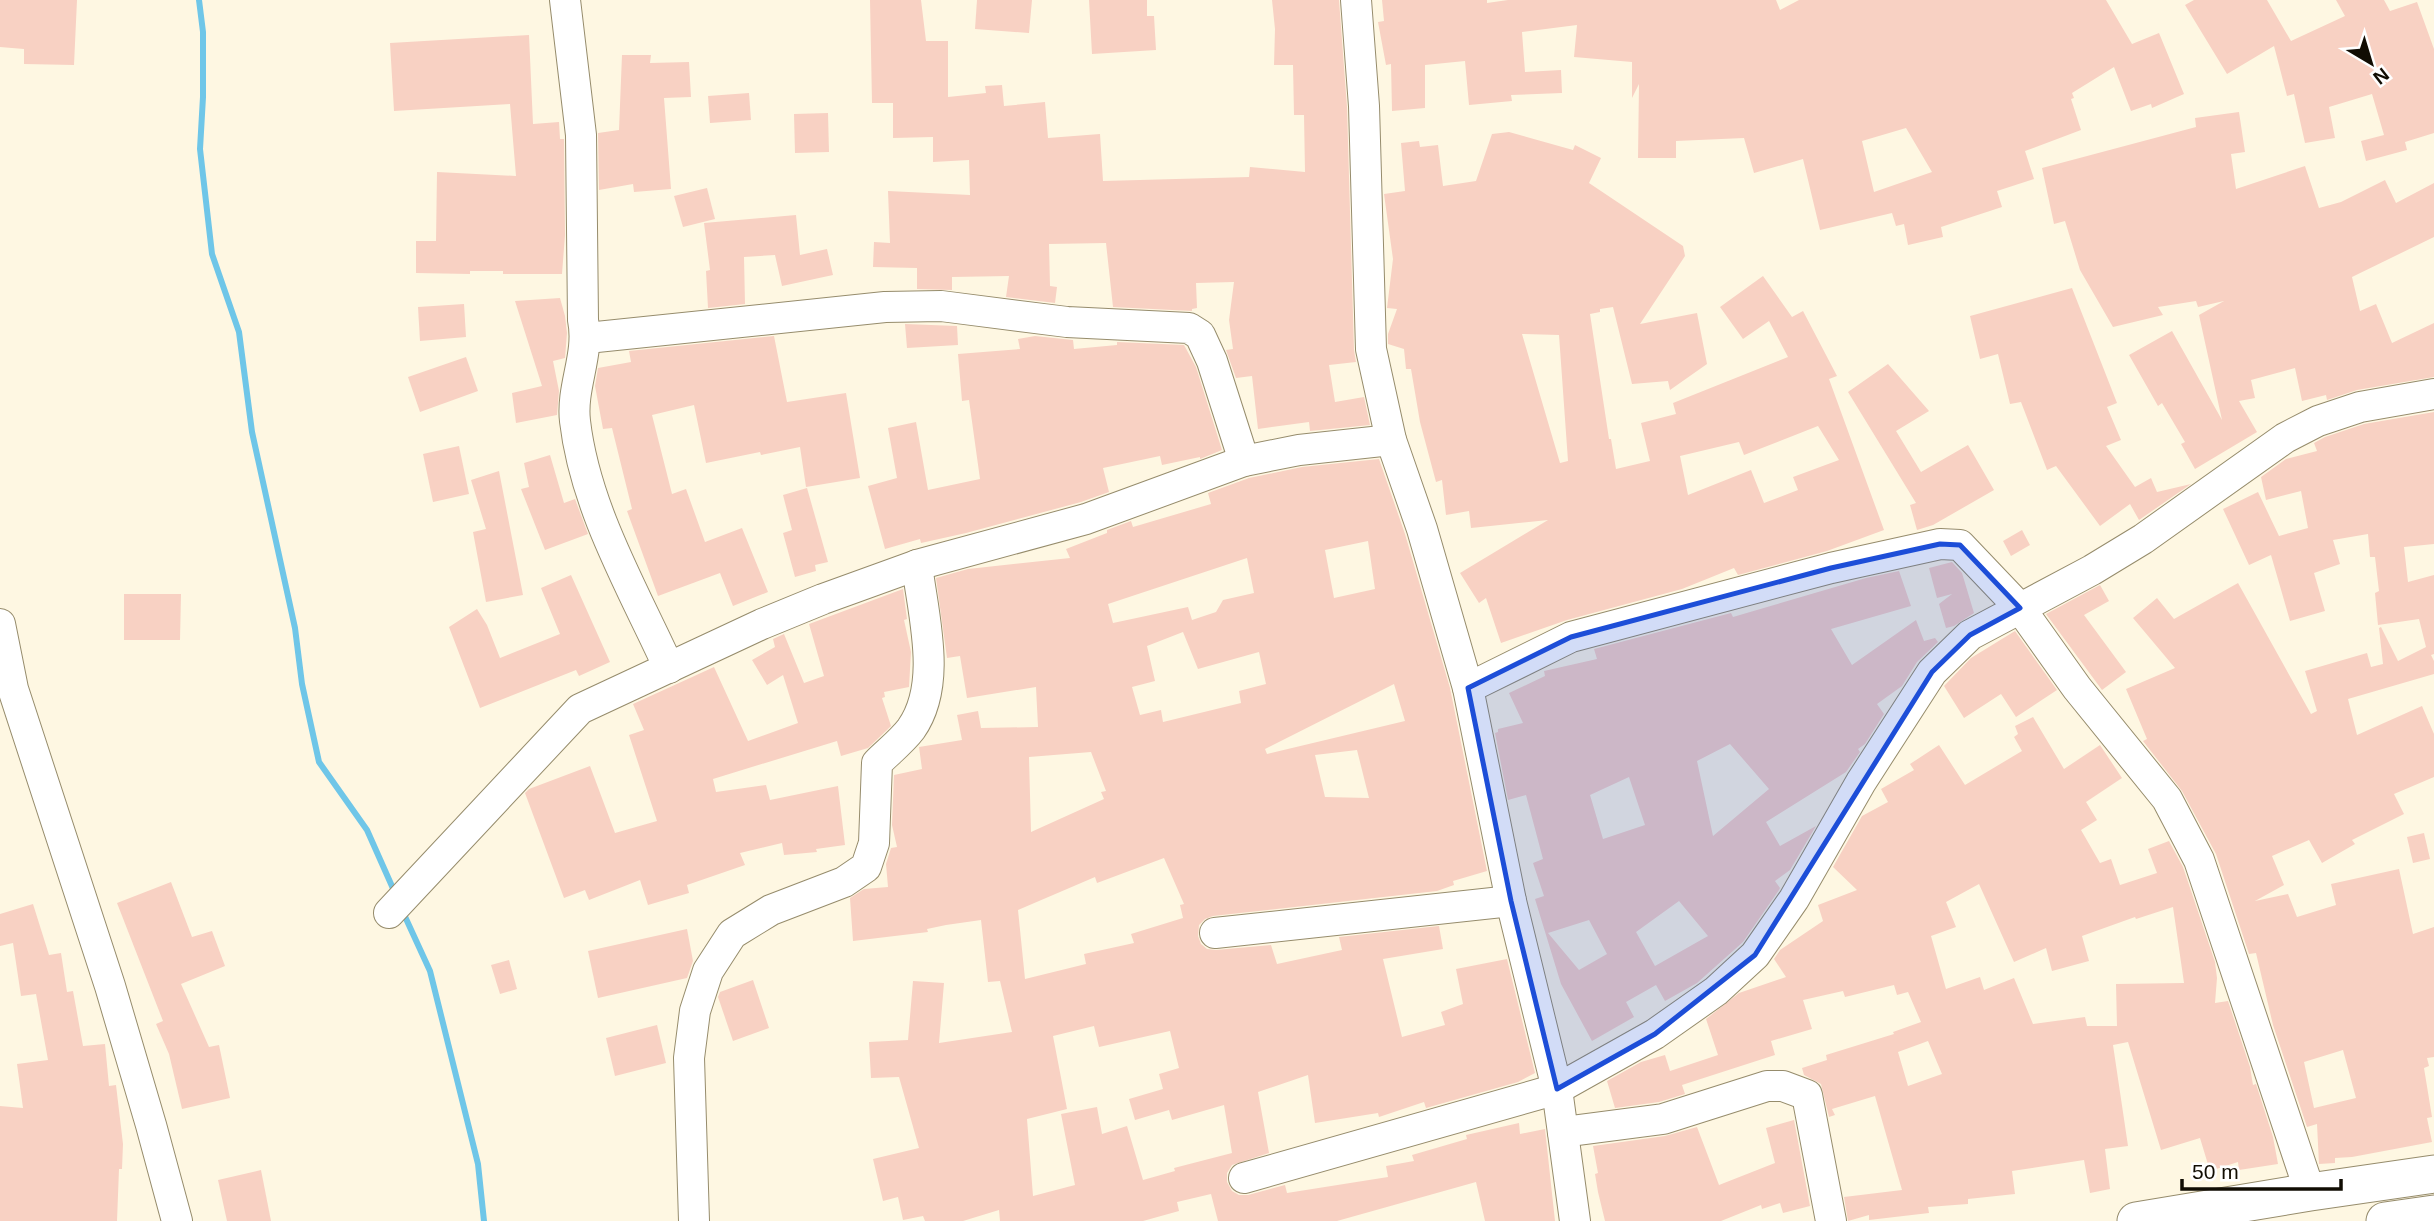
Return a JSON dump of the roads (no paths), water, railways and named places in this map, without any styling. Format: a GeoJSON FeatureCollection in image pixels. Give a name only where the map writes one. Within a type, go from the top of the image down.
{"type":"FeatureCollection","features":[{"type":"Feature","properties":{"kind":"main road"},"geometry":{"type":"LineString","coordinates":[[2136,1221],[2434,1174]]}},
{"type":"Feature","properties":{"kind":"main road"},"geometry":{"type":"LineString","coordinates":[[2385,1221],[2434,1214]]}},
{"type":"Feature","properties":{"kind":"street"},"geometry":{"type":"LineString","coordinates":[[1356,0],[1364,106],[1371,349],[1391,440],[1422,529],[1468,688],[1511,901],[1558,1089],[1575,1221]]}},
{"type":"Feature","properties":{"kind":"street"},"geometry":{"type":"LineString","coordinates":[[565,9],[581,135],[583,320],[587,338],[575,418],[584,468],[604,527],[668,667]]}},
{"type":"Feature","properties":{"kind":"street"},"geometry":{"type":"LineString","coordinates":[[587,338],[885,307],[941,306],[1067,322],[1189,328],[1200,335],[1212,360],[1244,461]]}},
{"type":"Feature","properties":{"kind":"street"},"geometry":{"type":"LineString","coordinates":[[1244,1178],[1558,1089],[1655,1034],[1716,991],[1755,955],[1794,899],[1861,782],[1932,672],[1970,635],[2144,539],[2285,438],[2318,421],[2360,407],[2434,394]]}},
{"type":"Feature","properties":{"kind":"street"},"geometry":{"type":"LineString","coordinates":[[389,913],[580,709],[668,667],[799,609],[917,565],[1086,519],[1244,461],[1299,450],[1391,440]]}},
{"type":"Feature","properties":{"kind":"street"},"geometry":{"type":"LineString","coordinates":[[1468,688],[1571,637],[1831,568],[1940,544],[1960,545],[2020,608],[2077,688],[2167,799],[2181,824],[2199,860],[2310,1192]]}},
{"type":"Feature","properties":{"kind":"street"},"geometry":{"type":"LineString","coordinates":[[694,1221],[689,1058],[695,1012],[708,971],[732,934],[771,910],[844,882],[866,867],[874,843],[877,763],[912,728],[928,690],[929,662],[917,565]]}},
{"type":"Feature","properties":{"kind":"street"},"geometry":{"type":"LineString","coordinates":[[0,624],[7,689],[110,986],[177,1221]]}},
{"type":"Feature","properties":{"kind":"street"},"geometry":{"type":"LineString","coordinates":[[1215,933],[1511,901]]}},
{"type":"Feature","properties":{"kind":"street"},"geometry":{"type":"LineString","coordinates":[[1563,1132],[1663,1119],[1768,1086],[1783,1086],[1807,1095],[1831,1221]]}},
{"type":"Feature","properties":{"kind":"waterway"},"geometry":{"type":"LineString","coordinates":[[199,0],[203,32],[200,149],[212,254],[239,332],[252,432],[295,628],[302,684],[319,762],[367,830],[395,893]]}},
{"type":"Feature","properties":{"kind":"waterway"},"geometry":{"type":"LineString","coordinates":[[402,910],[430,971],[478,1164],[484,1221]]}}]}
